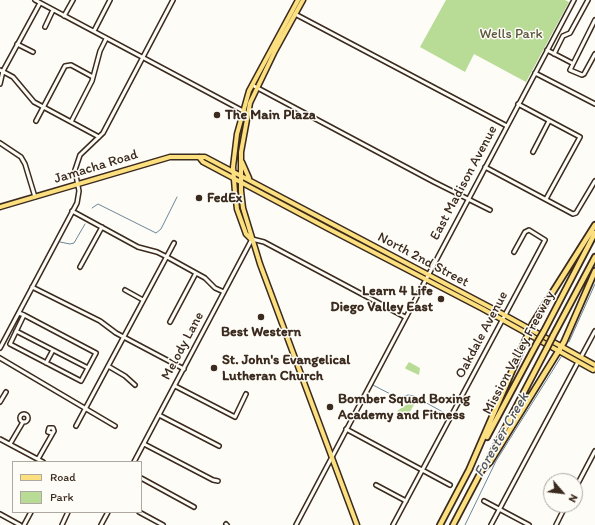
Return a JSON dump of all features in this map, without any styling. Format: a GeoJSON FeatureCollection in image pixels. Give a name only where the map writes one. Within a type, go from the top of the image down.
{"type":"FeatureCollection","features":[{"type":"Feature","properties":{"kind":"highway"},"geometry":{"type":"LineString","coordinates":[[469,470],[531,329],[595,225]]}},
{"type":"Feature","properties":{"kind":"highway","name":"Mission Valley Freeway"},"geometry":{"type":"LineString","coordinates":[[440,525],[595,233]]}},
{"type":"Feature","properties":{"kind":"highway","name":"Mission Valley Freeway"},"geometry":{"type":"LineString","coordinates":[[453,525],[595,257]]}},
{"type":"Feature","properties":{"kind":"highway"},"geometry":{"type":"LineString","coordinates":[[482,470],[490,462],[560,348],[595,271]]}},
{"type":"Feature","properties":{"kind":"main road"},"geometry":{"type":"LineString","coordinates":[[298,0],[269,59],[247,113],[240,156],[241,194],[252,239],[331,458],[357,525]]}},
{"type":"Feature","properties":{"kind":"main road"},"geometry":{"type":"LineString","coordinates":[[252,239],[246,234],[237,209],[234,161],[237,134],[243,110],[252,85],[296,14],[303,0]]}},
{"type":"Feature","properties":{"kind":"main road"},"geometry":{"type":"LineString","coordinates":[[240,156],[244,171],[250,180]]}},
{"type":"Feature","properties":{"kind":"main road","name":"Jamacha Road"},"geometry":{"type":"LineString","coordinates":[[0,207],[170,157],[205,157],[240,175]]}},
{"type":"Feature","properties":{"kind":"main road"},"geometry":{"type":"LineString","coordinates":[[199,157],[203,162],[240,181]]}},
{"type":"Feature","properties":{"kind":"main road"},"geometry":{"type":"LineString","coordinates":[[224,167],[234,161]]}},
{"type":"Feature","properties":{"kind":"main road","name":"North 2nd Street"},"geometry":{"type":"LineString","coordinates":[[240,175],[531,329],[560,348],[564,354],[595,369]]}},
{"type":"Feature","properties":{"kind":"main road","name":"North 2nd Street"},"geometry":{"type":"LineString","coordinates":[[240,181],[528,335],[581,357],[594,365]]}},
{"type":"Feature","properties":{"kind":"main road"},"geometry":{"type":"LineString","coordinates":[[241,194],[244,189],[251,187]]}},
{"type":"Feature","properties":{"kind":"main road"},"geometry":{"type":"LineString","coordinates":[[301,214],[313,214]]}},
{"type":"Feature","properties":{"kind":"main road"},"geometry":{"type":"LineString","coordinates":[[311,219],[322,219]]}},
{"type":"Feature","properties":{"kind":"main road"},"geometry":{"type":"LineString","coordinates":[[334,232],[342,230]]}},
{"type":"Feature","properties":{"kind":"main road"},"geometry":{"type":"LineString","coordinates":[[374,253],[385,252]]}},
{"type":"Feature","properties":{"kind":"main road"},"geometry":{"type":"LineString","coordinates":[[564,354],[567,353],[577,358],[581,357]]}},
{"type":"Feature","properties":{"kind":"main road"},"geometry":{"type":"LineString","coordinates":[[578,362],[582,361],[594,365]]}},
{"type":"Feature","properties":{"kind":"street"},"geometry":{"type":"LineString","coordinates":[[64,16],[73,0]]}},
{"type":"Feature","properties":{"kind":"street"},"geometry":{"type":"LineString","coordinates":[[94,31],[110,0]]}},
{"type":"Feature","properties":{"kind":"street"},"geometry":{"type":"LineString","coordinates":[[0,348],[79,196],[75,170],[80,155],[99,137],[174,0]]}},
{"type":"Feature","properties":{"kind":"street","name":"East Madison Avenue"},"geometry":{"type":"LineString","coordinates":[[296,525],[574,0]]}},
{"type":"Feature","properties":{"kind":"street"},"geometry":{"type":"LineString","coordinates":[[554,54],[563,36],[570,33],[588,0]]}},
{"type":"Feature","properties":{"kind":"street"},"geometry":{"type":"LineString","coordinates":[[0,84],[2,71],[17,44],[37,1],[247,113]]}},
{"type":"Feature","properties":{"kind":"street"},"geometry":{"type":"LineString","coordinates":[[44,28],[53,10]]}},
{"type":"Feature","properties":{"kind":"street"},"geometry":{"type":"LineString","coordinates":[[291,12],[507,126]]}},
{"type":"Feature","properties":{"kind":"street"},"geometry":{"type":"LineString","coordinates":[[595,20],[572,63],[570,70],[582,75],[595,54]]}},
{"type":"Feature","properties":{"kind":"street"},"geometry":{"type":"LineString","coordinates":[[71,122],[93,77],[100,51],[106,39]]}},
{"type":"Feature","properties":{"kind":"street"},"geometry":{"type":"LineString","coordinates":[[17,44],[33,52]]}},
{"type":"Feature","properties":{"kind":"street"},"geometry":{"type":"LineString","coordinates":[[547,50],[572,63]]}},
{"type":"Feature","properties":{"kind":"street"},"geometry":{"type":"LineString","coordinates":[[36,121],[67,65],[71,65],[93,77]]}},
{"type":"Feature","properties":{"kind":"street"},"geometry":{"type":"LineString","coordinates":[[2,71],[13,77],[29,97],[43,107],[99,137]]}},
{"type":"Feature","properties":{"kind":"street"},"geometry":{"type":"LineString","coordinates":[[535,73],[595,104]]}},
{"type":"Feature","properties":{"kind":"street"},"geometry":{"type":"LineString","coordinates":[[252,85],[434,182],[490,210]]}},
{"type":"Feature","properties":{"kind":"street"},"geometry":{"type":"LineString","coordinates":[[518,104],[580,137],[546,200]]}},
{"type":"Feature","properties":{"kind":"street"},"geometry":{"type":"LineString","coordinates":[[533,152],[549,121]]}},
{"type":"Feature","properties":{"kind":"street"},"geometry":{"type":"LineString","coordinates":[[0,143],[21,156],[25,164],[35,197]]}},
{"type":"Feature","properties":{"kind":"street"},"geometry":{"type":"LineString","coordinates":[[485,167],[573,214],[576,213],[595,181]]}},
{"type":"Feature","properties":{"kind":"street"},"geometry":{"type":"LineString","coordinates":[[72,211],[138,247],[158,252],[205,278],[215,288],[224,292]]}},
{"type":"Feature","properties":{"kind":"street"},"geometry":{"type":"LineString","coordinates":[[80,267],[102,227]]}},
{"type":"Feature","properties":{"kind":"street","name":"Oakdale Avenue"},"geometry":{"type":"LineString","coordinates":[[394,525],[421,471],[546,240],[528,230],[525,232],[514,252]]}},
{"type":"Feature","properties":{"kind":"street"},"geometry":{"type":"LineString","coordinates":[[252,239],[264,242],[405,318]]}},
{"type":"Feature","properties":{"kind":"street","name":"Melody Lane"},"geometry":{"type":"LineString","coordinates":[[135,461],[252,239]]}},
{"type":"Feature","properties":{"kind":"street"},"geometry":{"type":"LineString","coordinates":[[76,426],[174,243]]}},
{"type":"Feature","properties":{"kind":"street"},"geometry":{"type":"LineString","coordinates":[[170,322],[196,273]]}},
{"type":"Feature","properties":{"kind":"street"},"geometry":{"type":"LineString","coordinates":[[32,287],[100,321],[116,333],[184,369]]}},
{"type":"Feature","properties":{"kind":"street"},"geometry":{"type":"LineString","coordinates":[[125,290],[143,300]]}},
{"type":"Feature","properties":{"kind":"street"},"geometry":{"type":"LineString","coordinates":[[19,313],[24,315],[96,353],[81,381],[10,344],[24,315]]}},
{"type":"Feature","properties":{"kind":"street"},"geometry":{"type":"LineString","coordinates":[[16,331],[88,368]]}},
{"type":"Feature","properties":{"kind":"street"},"geometry":{"type":"LineString","coordinates":[[581,357],[595,331]]}},
{"type":"Feature","properties":{"kind":"street"},"geometry":{"type":"LineString","coordinates":[[46,362],[53,350]]}},
{"type":"Feature","properties":{"kind":"street"},"geometry":{"type":"LineString","coordinates":[[0,358],[52,387],[115,426]]}},
{"type":"Feature","properties":{"kind":"street"},"geometry":{"type":"LineString","coordinates":[[492,525],[578,362]]}},
{"type":"Feature","properties":{"kind":"street"},"geometry":{"type":"LineString","coordinates":[[108,366],[125,376],[135,385]]}},
{"type":"Feature","properties":{"kind":"street"},"geometry":{"type":"LineString","coordinates":[[175,386],[235,417],[246,394]]}},
{"type":"Feature","properties":{"kind":"street"},"geometry":{"type":"LineString","coordinates":[[1,400],[6,392]]}},
{"type":"Feature","properties":{"kind":"street"},"geometry":{"type":"LineString","coordinates":[[159,415],[219,446]]}},
{"type":"Feature","properties":{"kind":"street"},"geometry":{"type":"LineString","coordinates":[[11,445],[23,422]]}},
{"type":"Feature","properties":{"kind":"street"},"geometry":{"type":"LineString","coordinates":[[346,429],[421,471],[450,485]]}},
{"type":"Feature","properties":{"kind":"street"},"geometry":{"type":"LineString","coordinates":[[38,459],[52,433]]}},
{"type":"Feature","properties":{"kind":"street"},"geometry":{"type":"LineString","coordinates":[[0,439],[41,461]]}},
{"type":"Feature","properties":{"kind":"street"},"geometry":{"type":"LineString","coordinates":[[144,444],[213,480],[218,481]]}},
{"type":"Feature","properties":{"kind":"street"},"geometry":{"type":"LineString","coordinates":[[583,474],[595,451]]}},
{"type":"Feature","properties":{"kind":"street"},"geometry":{"type":"LineString","coordinates":[[142,479],[194,507]]}},
{"type":"Feature","properties":{"kind":"street"},"geometry":{"type":"LineString","coordinates":[[376,485],[406,501]]}},
{"type":"Feature","properties":{"kind":"street"},"geometry":{"type":"LineString","coordinates":[[484,501],[529,525]]}},
{"type":"Feature","properties":{"kind":"street"},"geometry":{"type":"LineString","coordinates":[[24,525],[30,513]]}},
{"type":"Feature","properties":{"kind":"street"},"geometry":{"type":"LineString","coordinates":[[62,525],[68,513]]}},
{"type":"Feature","properties":{"kind":"street"},"geometry":{"type":"LineString","coordinates":[[101,525],[107,513]]}},
{"type":"Feature","properties":{"kind":"street"},"geometry":{"type":"LineString","coordinates":[[141,513],[163,525]]}},
{"type":"Feature","properties":{"kind":"street"},"geometry":{"type":"LineString","coordinates":[[556,525],[562,513]]}},
{"type":"Feature","properties":{"kind":"street"},"geometry":{"type":"LineString","coordinates":[[0,514],[20,525]]}},
{"type":"Feature","properties":{"kind":"green space","name":"Wells Park"},"geometry":{"type":"Polygon","coordinates":[[[446,0],[565,0],[569,2],[526,82],[474,54],[465,72],[420,47],[446,0]]]}},
{"type":"Feature","properties":{"kind":"green space"},"geometry":{"type":"Polygon","coordinates":[[[409,362],[420,368],[419,375],[405,368],[409,362]]]}},
{"type":"Feature","properties":{"kind":"green space"},"geometry":{"type":"Polygon","coordinates":[[[413,400],[416,401],[407,417],[397,411],[413,400]]]}},
{"type":"Feature","properties":{"kind":"waterway"},"geometry":{"type":"LineString","coordinates":[[92,208],[98,204],[156,233],[161,229],[177,197]]}},
{"type":"Feature","properties":{"kind":"waterway"},"geometry":{"type":"LineString","coordinates":[[60,242],[70,244],[74,243],[85,224]]}},
{"type":"Feature","properties":{"kind":"waterway","name":"Forester Creek"},"geometry":{"type":"LineString","coordinates":[[569,342],[595,284]]}},
{"type":"Feature","properties":{"kind":"waterway","name":"Forester Creek"},"geometry":{"type":"LineString","coordinates":[[465,525],[496,461],[561,357]]}},
{"type":"Feature","properties":{"kind":"waterway"},"geometry":{"type":"LineString","coordinates":[[371,384],[398,398],[408,395],[414,396],[450,416]]}},
{"type":"Feature","properties":{"kind":"place","name":"The Main Plaza"},"geometry":{"type":"Point","coordinates":[217,115]}},
{"type":"Feature","properties":{"kind":"place","name":"FedEx"},"geometry":{"type":"Point","coordinates":[199,198]}},
{"type":"Feature","properties":{"kind":"place","name":"Learn 4 Life Diego Valley East"},"geometry":{"type":"Point","coordinates":[441,299]}},
{"type":"Feature","properties":{"kind":"place","name":"Best Western"},"geometry":{"type":"Point","coordinates":[261,317]}},
{"type":"Feature","properties":{"kind":"place","name":"St. John's Evangelical Lutheran Church"},"geometry":{"type":"Point","coordinates":[214,368]}},
{"type":"Feature","properties":{"kind":"place","name":"Bomber Squad Boxing Academy and Fitness"},"geometry":{"type":"Point","coordinates":[330,407]}}]}
